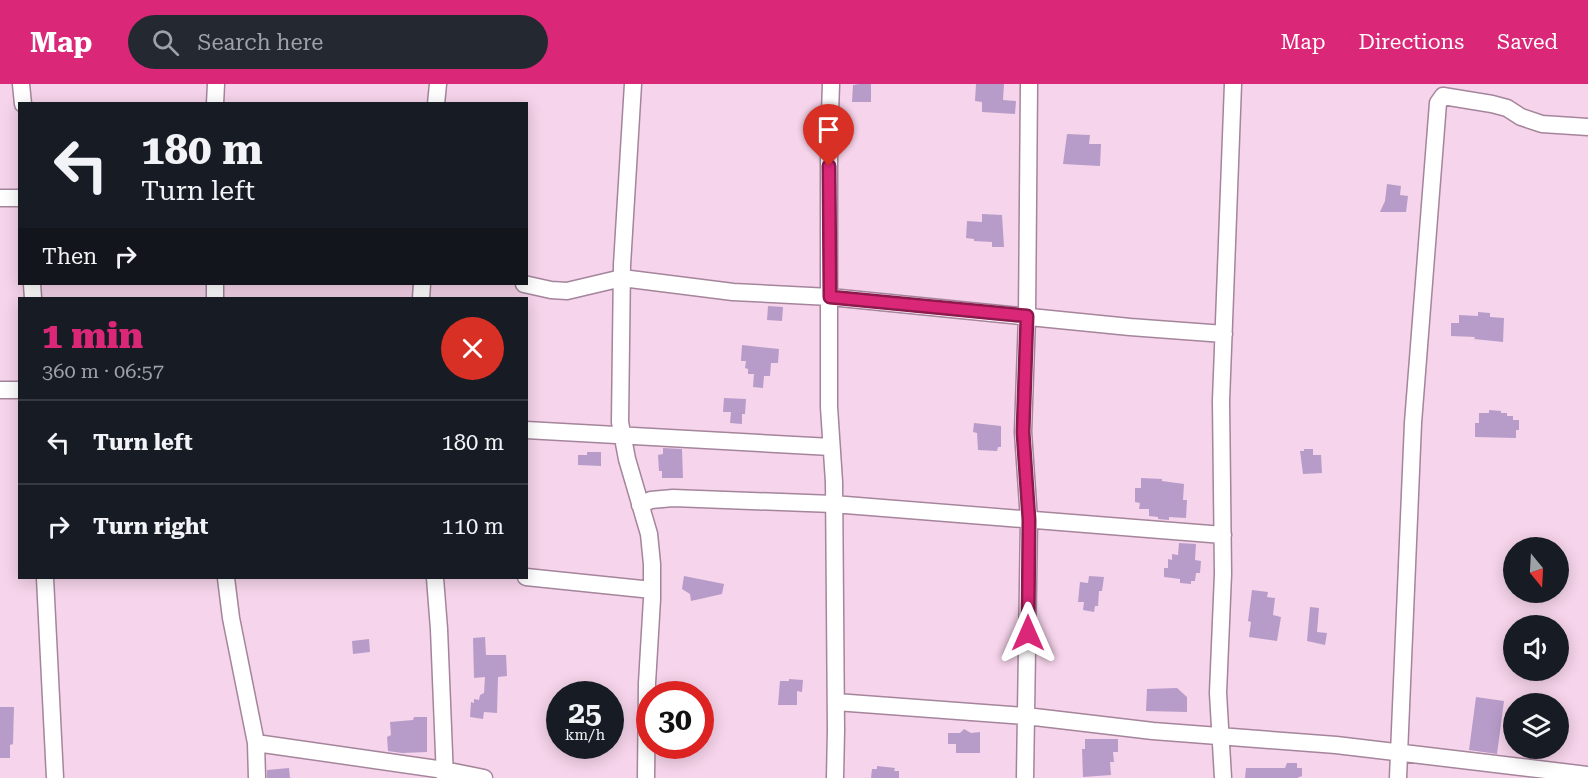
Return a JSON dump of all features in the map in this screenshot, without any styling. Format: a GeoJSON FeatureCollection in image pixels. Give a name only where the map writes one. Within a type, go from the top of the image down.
{"type":"FeatureCollection","features":[{"type":"Feature","properties":{"kind":"street"},"geometry":{"type":"LineString","coordinates":[[21,84],[22,102]]}},
{"type":"Feature","properties":{"kind":"street"},"geometry":{"type":"LineString","coordinates":[[215,102],[216,84]]}},
{"type":"Feature","properties":{"kind":"street"},"geometry":{"type":"LineString","coordinates":[[436,102],[438,84]]}},
{"type":"Feature","properties":{"kind":"street"},"geometry":{"type":"LineString","coordinates":[[633,84],[622,278],[621,435],[649,534],[652,564],[646,778]]}},
{"type":"Feature","properties":{"kind":"street"},"geometry":{"type":"LineString","coordinates":[[831,84],[829,407],[834,482],[835,778]]}},
{"type":"Feature","properties":{"kind":"street"},"geometry":{"type":"LineString","coordinates":[[1025,778],[1029,520],[1023,432],[1027,316],[1029,84]]}},
{"type":"Feature","properties":{"kind":"street"},"geometry":{"type":"LineString","coordinates":[[1223,778],[1218,693],[1223,574],[1221,401],[1233,84]]}},
{"type":"Feature","properties":{"kind":"street"},"geometry":{"type":"LineString","coordinates":[[1398,778],[1413,423],[1438,103],[1443,96],[1455,97],[1507,108],[1521,117],[1542,124],[1588,127]]}},
{"type":"Feature","properties":{"kind":"street"},"geometry":{"type":"LineString","coordinates":[[0,198],[18,198]]}},
{"type":"Feature","properties":{"kind":"street"},"geometry":{"type":"LineString","coordinates":[[528,285],[567,291],[622,278],[734,292],[830,297],[1130,327],[1224,333]]}},
{"type":"Feature","properties":{"kind":"street"},"geometry":{"type":"LineString","coordinates":[[0,390],[18,390]]}},
{"type":"Feature","properties":{"kind":"street"},"geometry":{"type":"LineString","coordinates":[[528,430],[831,447]]}},
{"type":"Feature","properties":{"kind":"street"},"geometry":{"type":"LineString","coordinates":[[640,505],[651,500],[673,498],[833,504],[1223,535]]}},
{"type":"Feature","properties":{"kind":"street"},"geometry":{"type":"LineString","coordinates":[[528,578],[652,590]]}},
{"type":"Feature","properties":{"kind":"street"},"geometry":{"type":"LineString","coordinates":[[45,579],[55,778]]}},
{"type":"Feature","properties":{"kind":"street"},"geometry":{"type":"LineString","coordinates":[[226,579],[235,641],[256,743],[257,778]]}},
{"type":"Feature","properties":{"kind":"street"},"geometry":{"type":"LineString","coordinates":[[435,579],[440,629],[444,774]]}},
{"type":"Feature","properties":{"kind":"street"},"geometry":{"type":"LineString","coordinates":[[836,702],[1026,716],[1153,731],[1336,745],[1588,775]]}},
{"type":"Feature","properties":{"kind":"street"},"geometry":{"type":"LineString","coordinates":[[256,743],[444,774],[484,778]]}},
{"type":"Feature","properties":{"kind":"building"},"geometry":{"type":"Polygon","coordinates":[[[871,84],[871,102],[852,102],[853,85],[871,84]]]}},
{"type":"Feature","properties":{"kind":"building"},"geometry":{"type":"Polygon","coordinates":[[[976,84],[1004,84],[1003,100],[1016,101],[1015,114],[982,112],[982,102],[975,101],[976,84]]]}},
{"type":"Feature","properties":{"kind":"building"},"geometry":{"type":"Polygon","coordinates":[[[1067,134],[1090,135],[1089,144],[1101,144],[1100,166],[1063,164],[1067,134]]]}},
{"type":"Feature","properties":{"kind":"building"},"geometry":{"type":"Polygon","coordinates":[[[1387,184],[1401,186],[1400,195],[1408,196],[1406,212],[1380,212],[1385,201],[1387,184]]]}},
{"type":"Feature","properties":{"kind":"building"},"geometry":{"type":"Polygon","coordinates":[[[982,214],[1002,215],[1004,247],[992,247],[992,242],[966,238],[967,221],[982,222],[982,214]]]}},
{"type":"Feature","properties":{"kind":"building"},"geometry":{"type":"Polygon","coordinates":[[[768,306],[783,307],[782,321],[767,320],[768,306]]]}},
{"type":"Feature","properties":{"kind":"building"},"geometry":{"type":"Polygon","coordinates":[[[1478,312],[1490,313],[1490,317],[1504,318],[1503,342],[1451,336],[1451,323],[1459,323],[1459,315],[1478,316],[1478,312]]]}},
{"type":"Feature","properties":{"kind":"building"},"geometry":{"type":"Polygon","coordinates":[[[742,345],[779,349],[778,363],[771,363],[770,376],[764,376],[763,388],[753,387],[754,374],[748,374],[748,369],[745,368],[746,361],[741,361],[742,345]]]}},
{"type":"Feature","properties":{"kind":"building"},"geometry":{"type":"Polygon","coordinates":[[[724,398],[746,399],[742,424],[730,423],[731,412],[723,412],[724,398]]]}},
{"type":"Feature","properties":{"kind":"building"},"geometry":{"type":"Polygon","coordinates":[[[1489,410],[1507,413],[1507,416],[1513,416],[1513,420],[1519,420],[1516,438],[1475,437],[1475,423],[1479,423],[1479,413],[1489,413],[1489,410]]]}},
{"type":"Feature","properties":{"kind":"building"},"geometry":{"type":"Polygon","coordinates":[[[974,423],[1001,426],[1001,447],[998,447],[997,451],[978,450],[977,433],[973,432],[974,423]]]}},
{"type":"Feature","properties":{"kind":"building"},"geometry":{"type":"Polygon","coordinates":[[[663,448],[682,449],[683,478],[662,478],[658,455],[663,454],[663,448]]]}},
{"type":"Feature","properties":{"kind":"building"},"geometry":{"type":"Polygon","coordinates":[[[1313,449],[1313,455],[1321,455],[1322,473],[1303,474],[1300,451],[1313,449]]]}},
{"type":"Feature","properties":{"kind":"building"},"geometry":{"type":"Polygon","coordinates":[[[587,452],[601,452],[601,466],[578,465],[578,455],[587,455],[587,452]]]}},
{"type":"Feature","properties":{"kind":"building"},"geometry":{"type":"Polygon","coordinates":[[[1141,478],[1162,479],[1162,481],[1184,484],[1183,500],[1187,500],[1186,518],[1158,519],[1158,517],[1149,516],[1149,509],[1139,509],[1140,503],[1135,502],[1135,488],[1141,488],[1141,478]]]}},
{"type":"Feature","properties":{"kind":"building"},"geometry":{"type":"Polygon","coordinates":[[[1179,543],[1196,544],[1195,560],[1201,561],[1200,573],[1196,573],[1195,581],[1191,581],[1191,584],[1180,583],[1180,579],[1164,577],[1164,568],[1168,568],[1168,559],[1172,560],[1172,554],[1178,555],[1179,543]]]}},
{"type":"Feature","properties":{"kind":"building"},"geometry":{"type":"Polygon","coordinates":[[[684,576],[724,584],[722,594],[691,601],[690,594],[682,589],[684,576]]]}},
{"type":"Feature","properties":{"kind":"building"},"geometry":{"type":"Polygon","coordinates":[[[1089,576],[1104,577],[1102,591],[1099,591],[1098,606],[1095,606],[1094,612],[1083,610],[1084,602],[1078,602],[1080,582],[1088,583],[1089,576]]]}},
{"type":"Feature","properties":{"kind":"building"},"geometry":{"type":"Polygon","coordinates":[[[1252,590],[1268,592],[1267,597],[1275,598],[1273,615],[1281,617],[1277,641],[1249,637],[1251,622],[1248,621],[1252,590]]]}},
{"type":"Feature","properties":{"kind":"building"},"geometry":{"type":"Polygon","coordinates":[[[1310,607],[1319,608],[1317,632],[1327,633],[1325,645],[1307,641],[1310,607]]]}},
{"type":"Feature","properties":{"kind":"building"},"geometry":{"type":"Polygon","coordinates":[[[485,637],[486,655],[506,655],[507,676],[498,677],[497,713],[484,712],[483,719],[470,717],[471,702],[474,703],[474,699],[479,700],[480,695],[484,693],[485,677],[474,678],[473,638],[485,637]]]}},
{"type":"Feature","properties":{"kind":"building"},"geometry":{"type":"Polygon","coordinates":[[[369,639],[370,652],[353,654],[352,641],[369,639]]]}},
{"type":"Feature","properties":{"kind":"building"},"geometry":{"type":"Polygon","coordinates":[[[789,679],[803,680],[802,692],[797,691],[797,705],[778,705],[780,681],[789,681],[789,679]]]}},
{"type":"Feature","properties":{"kind":"building"},"geometry":{"type":"Polygon","coordinates":[[[1177,688],[1187,697],[1187,712],[1146,711],[1147,689],[1177,688]]]}},
{"type":"Feature","properties":{"kind":"building"},"geometry":{"type":"Polygon","coordinates":[[[1476,697],[1503,701],[1497,754],[1469,750],[1476,697]]]}},
{"type":"Feature","properties":{"kind":"building"},"geometry":{"type":"Polygon","coordinates":[[[0,707],[14,707],[13,744],[10,745],[10,758],[0,758],[0,707]]]}},
{"type":"Feature","properties":{"kind":"building"},"geometry":{"type":"Polygon","coordinates":[[[414,717],[427,717],[427,752],[388,751],[387,737],[391,735],[390,722],[413,720],[414,717]]]}},
{"type":"Feature","properties":{"kind":"building"},"geometry":{"type":"Polygon","coordinates":[[[964,729],[971,733],[980,732],[980,753],[956,753],[956,744],[948,744],[948,733],[960,733],[964,729]]]}},
{"type":"Feature","properties":{"kind":"building"},"geometry":{"type":"Polygon","coordinates":[[[1085,739],[1118,739],[1118,752],[1113,752],[1114,762],[1110,762],[1111,775],[1083,777],[1082,749],[1085,749],[1085,739]]]}},
{"type":"Feature","properties":{"kind":"building"},"geometry":{"type":"Polygon","coordinates":[[[1287,763],[1297,763],[1297,768],[1302,768],[1302,776],[1297,778],[1245,778],[1246,768],[1285,768],[1287,763]]]}},
{"type":"Feature","properties":{"kind":"building"},"geometry":{"type":"Polygon","coordinates":[[[877,766],[895,768],[894,771],[899,771],[899,778],[871,778],[872,769],[877,769],[877,766]]]}},
{"type":"Feature","properties":{"kind":"building"},"geometry":{"type":"Polygon","coordinates":[[[289,768],[290,778],[267,778],[267,770],[289,768]]]}},
{"type":"Feature","properties":{"kind":"route"},"geometry":{"type":"LineString","coordinates":[[829,166],[830,297],[1027,316],[1023,432],[1029,520],[1028,633]]}}]}
